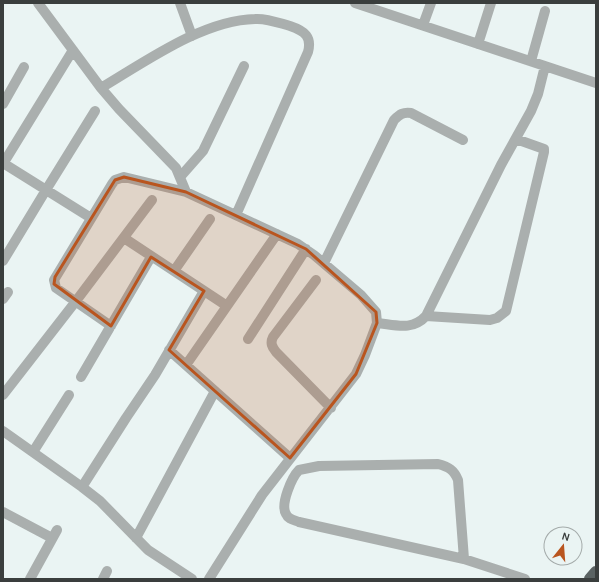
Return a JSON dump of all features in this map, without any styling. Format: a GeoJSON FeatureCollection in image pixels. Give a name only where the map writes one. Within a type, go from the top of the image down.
{"type":"FeatureCollection","features":[{"type":"Feature","properties":{"kind":"highway"},"geometry":{"type":"LineString","coordinates":[[590,579],[596,572]]}},
{"type":"Feature","properties":{"kind":"street"},"geometry":{"type":"LineString","coordinates":[[38,3],[101,88],[119,109],[176,168],[186,192]]}},
{"type":"Feature","properties":{"kind":"street"},"geometry":{"type":"LineString","coordinates":[[180,3],[192,36]]}},
{"type":"Feature","properties":{"kind":"street"},"geometry":{"type":"LineString","coordinates":[[355,3],[375,6],[423,25],[596,83]]}},
{"type":"Feature","properties":{"kind":"street"},"geometry":{"type":"LineString","coordinates":[[423,25],[431,3]]}},
{"type":"Feature","properties":{"kind":"street"},"geometry":{"type":"LineString","coordinates":[[478,44],[491,3]]}},
{"type":"Feature","properties":{"kind":"street"},"geometry":{"type":"LineString","coordinates":[[531,61],[545,11]]}},
{"type":"Feature","properties":{"kind":"street"},"geometry":{"type":"LineString","coordinates":[[101,88],[192,36],[223,24],[256,19],[272,21],[293,27],[303,32],[310,41],[308,52],[236,215]]}},
{"type":"Feature","properties":{"kind":"street"},"geometry":{"type":"LineString","coordinates":[[73,50],[3,164],[91,218]]}},
{"type":"Feature","properties":{"kind":"street"},"geometry":{"type":"LineString","coordinates":[[180,176],[203,151],[244,66]]}},
{"type":"Feature","properties":{"kind":"street"},"geometry":{"type":"LineString","coordinates":[[377,323],[411,326],[417,324],[426,316],[501,165],[535,102],[545,66]]}},
{"type":"Feature","properties":{"kind":"street"},"geometry":{"type":"LineString","coordinates":[[3,104],[24,67]]}},
{"type":"Feature","properties":{"kind":"street"},"geometry":{"type":"LineString","coordinates":[[3,261],[95,111]]}},
{"type":"Feature","properties":{"kind":"street"},"geometry":{"type":"LineString","coordinates":[[324,263],[394,120],[399,114],[405,112],[411,113],[463,140]]}},
{"type":"Feature","properties":{"kind":"street"},"geometry":{"type":"LineString","coordinates":[[426,316],[490,320],[497,318],[506,311],[544,152],[544,149],[539,146],[516,138]]}},
{"type":"Feature","properties":{"kind":"street"},"geometry":{"type":"LineString","coordinates":[[111,326],[56,288],[54,280],[112,184],[115,180],[124,177],[186,192],[306,249],[373,306],[376,312],[377,323],[356,374],[274,478],[251,510],[209,579]]}},
{"type":"Feature","properties":{"kind":"street"},"geometry":{"type":"LineString","coordinates":[[3,395],[152,200]]}},
{"type":"Feature","properties":{"kind":"street"},"geometry":{"type":"LineString","coordinates":[[174,271],[210,219]]}},
{"type":"Feature","properties":{"kind":"street"},"geometry":{"type":"LineString","coordinates":[[186,365],[277,234]]}},
{"type":"Feature","properties":{"kind":"street"},"geometry":{"type":"LineString","coordinates":[[124,238],[227,306]]}},
{"type":"Feature","properties":{"kind":"street"},"geometry":{"type":"LineString","coordinates":[[248,339],[306,249]]}},
{"type":"Feature","properties":{"kind":"street"},"geometry":{"type":"LineString","coordinates":[[81,377],[151,256]]}},
{"type":"Feature","properties":{"kind":"street"},"geometry":{"type":"LineString","coordinates":[[316,280],[273,337],[271,344],[272,348],[330,408]]}},
{"type":"Feature","properties":{"kind":"street"},"geometry":{"type":"LineString","coordinates":[[82,487],[155,375],[204,291]]}},
{"type":"Feature","properties":{"kind":"street"},"geometry":{"type":"LineString","coordinates":[[169,350],[290,458]]}},
{"type":"Feature","properties":{"kind":"street"},"geometry":{"type":"LineString","coordinates":[[136,538],[215,391]]}},
{"type":"Feature","properties":{"kind":"street"},"geometry":{"type":"LineString","coordinates":[[33,452],[69,395]]}},
{"type":"Feature","properties":{"kind":"street"},"geometry":{"type":"LineString","coordinates":[[3,431],[100,501],[148,550],[192,579]]}},
{"type":"Feature","properties":{"kind":"street"},"geometry":{"type":"LineString","coordinates":[[464,559],[458,480],[455,472],[448,467],[438,464],[319,466],[299,470],[292,479],[284,509],[287,516],[292,519],[299,522],[464,559],[525,579]]}},
{"type":"Feature","properties":{"kind":"street"},"geometry":{"type":"LineString","coordinates":[[3,512],[54,534],[30,579]]}},
{"type":"Feature","properties":{"kind":"highlighted area"},"geometry":{"type":"Polygon","coordinates":[[[124,177],[186,192],[306,249],[376,312],[377,323],[356,374],[290,458],[169,350],[204,291],[151,257],[111,326],[54,284],[55,277],[115,180],[124,177]]]}}]}
